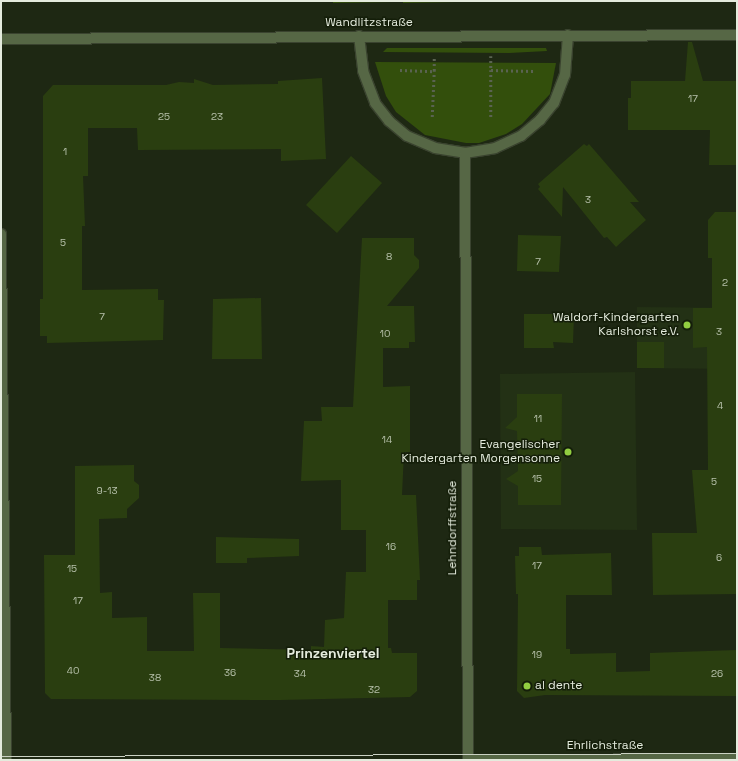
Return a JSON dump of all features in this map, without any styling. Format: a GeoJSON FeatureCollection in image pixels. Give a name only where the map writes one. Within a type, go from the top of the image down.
{"type":"FeatureCollection","features":[{"type":"Feature","properties":{"kind":"street"},"geometry":{"type":"LineString","coordinates":[[359,36],[362,71],[375,103],[389,121],[407,136],[435,148],[464,153],[495,148],[521,136],[540,120],[554,103],[565,75],[568,35]]}},
{"type":"Feature","properties":{"kind":"street","name":"Wandlitzstraße"},"geometry":{"type":"LineString","coordinates":[[1,39],[737,35]]}},
{"type":"Feature","properties":{"kind":"street","name":"Lehndorffstraße"},"geometry":{"type":"LineString","coordinates":[[464,153],[468,760]]}},
{"type":"Feature","properties":{"kind":"street"},"geometry":{"type":"LineString","coordinates":[[1,234],[6,760]]}},
{"type":"Feature","properties":{"kind":"street","name":"Ehrlichstraße"},"geometry":{"type":"LineString","coordinates":[[473,760],[737,759]]}},
{"type":"Feature","properties":{"kind":"path"},"geometry":{"type":"LineString","coordinates":[[432,117],[434,56]]}},
{"type":"Feature","properties":{"kind":"path"},"geometry":{"type":"LineString","coordinates":[[491,56],[491,117]]}},
{"type":"Feature","properties":{"kind":"path"},"geometry":{"type":"LineString","coordinates":[[400,70],[434,70]]}},
{"type":"Feature","properties":{"kind":"path"},"geometry":{"type":"LineString","coordinates":[[491,70],[534,71]]}},
{"type":"Feature","properties":{"kind":"shaded area","name":"Waldorf-Kindergarten Karlshorst e.V."},"geometry":{"type":"Polygon","coordinates":[[[637,307],[737,308],[737,369],[637,368],[637,307]]]}},
{"type":"Feature","properties":{"kind":"shaded area","name":"Evangelischer Kindergarten Morgensonne"},"geometry":{"type":"Polygon","coordinates":[[[635,372],[637,530],[501,529],[500,374],[635,372]]]}},
{"type":"Feature","properties":{"kind":"green space"},"geometry":{"type":"Polygon","coordinates":[[[333,1],[393,1],[393,2],[333,3],[333,1]]]}},
{"type":"Feature","properties":{"kind":"green space"},"geometry":{"type":"Polygon","coordinates":[[[403,1],[516,1],[403,3],[403,1]]]}},
{"type":"Feature","properties":{"kind":"green space"},"geometry":{"type":"Polygon","coordinates":[[[387,48],[546,48],[547,51],[509,53],[383,52],[387,48]]]}},
{"type":"Feature","properties":{"kind":"green space"},"geometry":{"type":"Polygon","coordinates":[[[375,62],[556,63],[550,94],[522,124],[506,134],[479,143],[466,143],[425,135],[396,112],[386,96],[375,62]]]}},
{"type":"Feature","properties":{"kind":"building"},"geometry":{"type":"Polygon","coordinates":[[[688,42],[692,42],[703,81],[737,81],[737,165],[709,165],[710,130],[628,130],[628,98],[631,98],[631,81],[685,81],[688,42]]]}},
{"type":"Feature","properties":{"kind":"building"},"geometry":{"type":"Polygon","coordinates":[[[322,78],[326,159],[281,161],[281,149],[138,150],[137,128],[88,128],[88,176],[83,176],[85,226],[82,226],[82,290],[158,289],[158,300],[164,300],[163,340],[47,343],[47,336],[40,336],[40,299],[43,299],[43,96],[53,85],[166,85],[179,82],[194,83],[194,79],[213,85],[278,84],[278,81],[322,78]]]}},
{"type":"Feature","properties":{"kind":"building"},"geometry":{"type":"Polygon","coordinates":[[[584,144],[587,146],[589,144],[639,202],[630,202],[646,220],[616,247],[607,237],[604,238],[563,187],[562,217],[538,189],[540,187],[538,184],[584,144]]]}},
{"type":"Feature","properties":{"kind":"building"},"geometry":{"type":"Polygon","coordinates":[[[351,156],[382,183],[337,233],[306,205],[351,156]]]}},
{"type":"Feature","properties":{"kind":"building"},"geometry":{"type":"Polygon","coordinates":[[[715,212],[737,212],[737,594],[653,595],[652,533],[697,533],[692,470],[708,470],[707,347],[693,348],[693,308],[712,308],[712,258],[708,258],[708,220],[715,212]]]}},
{"type":"Feature","properties":{"kind":"building"},"geometry":{"type":"Polygon","coordinates":[[[518,235],[561,236],[559,272],[517,271],[518,235]]]}},
{"type":"Feature","properties":{"kind":"building"},"geometry":{"type":"Polygon","coordinates":[[[362,238],[414,238],[414,255],[419,260],[419,268],[387,306],[414,306],[415,342],[409,342],[409,348],[383,348],[383,387],[410,386],[410,452],[404,452],[402,495],[416,495],[420,580],[417,580],[417,600],[388,600],[388,648],[391,648],[392,653],[417,653],[417,691],[410,697],[280,700],[51,699],[45,693],[44,555],[75,555],[75,466],[134,465],[134,481],[139,485],[139,498],[127,509],[127,518],[99,519],[100,593],[112,592],[112,618],[147,617],[147,651],[194,651],[193,593],[220,593],[220,648],[311,650],[311,646],[324,647],[325,620],[344,618],[346,572],[366,572],[366,530],[341,530],[341,480],[301,481],[304,421],[322,421],[321,407],[353,407],[362,238]]]}},
{"type":"Feature","properties":{"kind":"building"},"geometry":{"type":"Polygon","coordinates":[[[261,298],[262,359],[212,359],[213,299],[261,298]]]}},
{"type":"Feature","properties":{"kind":"building"},"geometry":{"type":"Polygon","coordinates":[[[524,314],[574,314],[573,343],[553,342],[554,348],[524,348],[524,314]]]}},
{"type":"Feature","properties":{"kind":"building"},"geometry":{"type":"Polygon","coordinates":[[[637,342],[664,342],[664,368],[637,368],[637,342]]]}},
{"type":"Feature","properties":{"kind":"building"},"geometry":{"type":"Polygon","coordinates":[[[517,394],[562,394],[561,505],[518,505],[518,486],[506,479],[518,471],[517,431],[505,428],[517,417],[517,394]]]}},
{"type":"Feature","properties":{"kind":"building"},"geometry":{"type":"Polygon","coordinates":[[[216,537],[299,539],[299,556],[247,558],[247,563],[216,563],[216,537]]]}},
{"type":"Feature","properties":{"kind":"building"},"geometry":{"type":"Polygon","coordinates":[[[519,547],[541,547],[542,555],[611,553],[612,595],[566,595],[566,649],[570,649],[570,654],[616,653],[616,672],[650,671],[650,653],[737,650],[737,696],[545,695],[524,698],[517,691],[518,594],[516,594],[515,556],[519,556],[519,547]]]}},
{"type":"Feature","properties":{"kind":"tram line"},"geometry":{"type":"LineString","coordinates":[[1,756],[737,753]]}},
{"type":"Feature","properties":{"kind":"place","name":"Waldorf-Kindergarten Karlshorst e.V."},"geometry":{"type":"Point","coordinates":[687,325]}},
{"type":"Feature","properties":{"kind":"place","name":"Evangelischer Kindergarten Morgensonne"},"geometry":{"type":"Point","coordinates":[568,452]}},
{"type":"Feature","properties":{"kind":"place","name":"al dente"},"geometry":{"type":"Point","coordinates":[527,686]}},
{"type":"Feature","properties":{"kind":"district","name":"Prinzenviertel"},"geometry":{"type":"Point","coordinates":[333,653]}}]}
